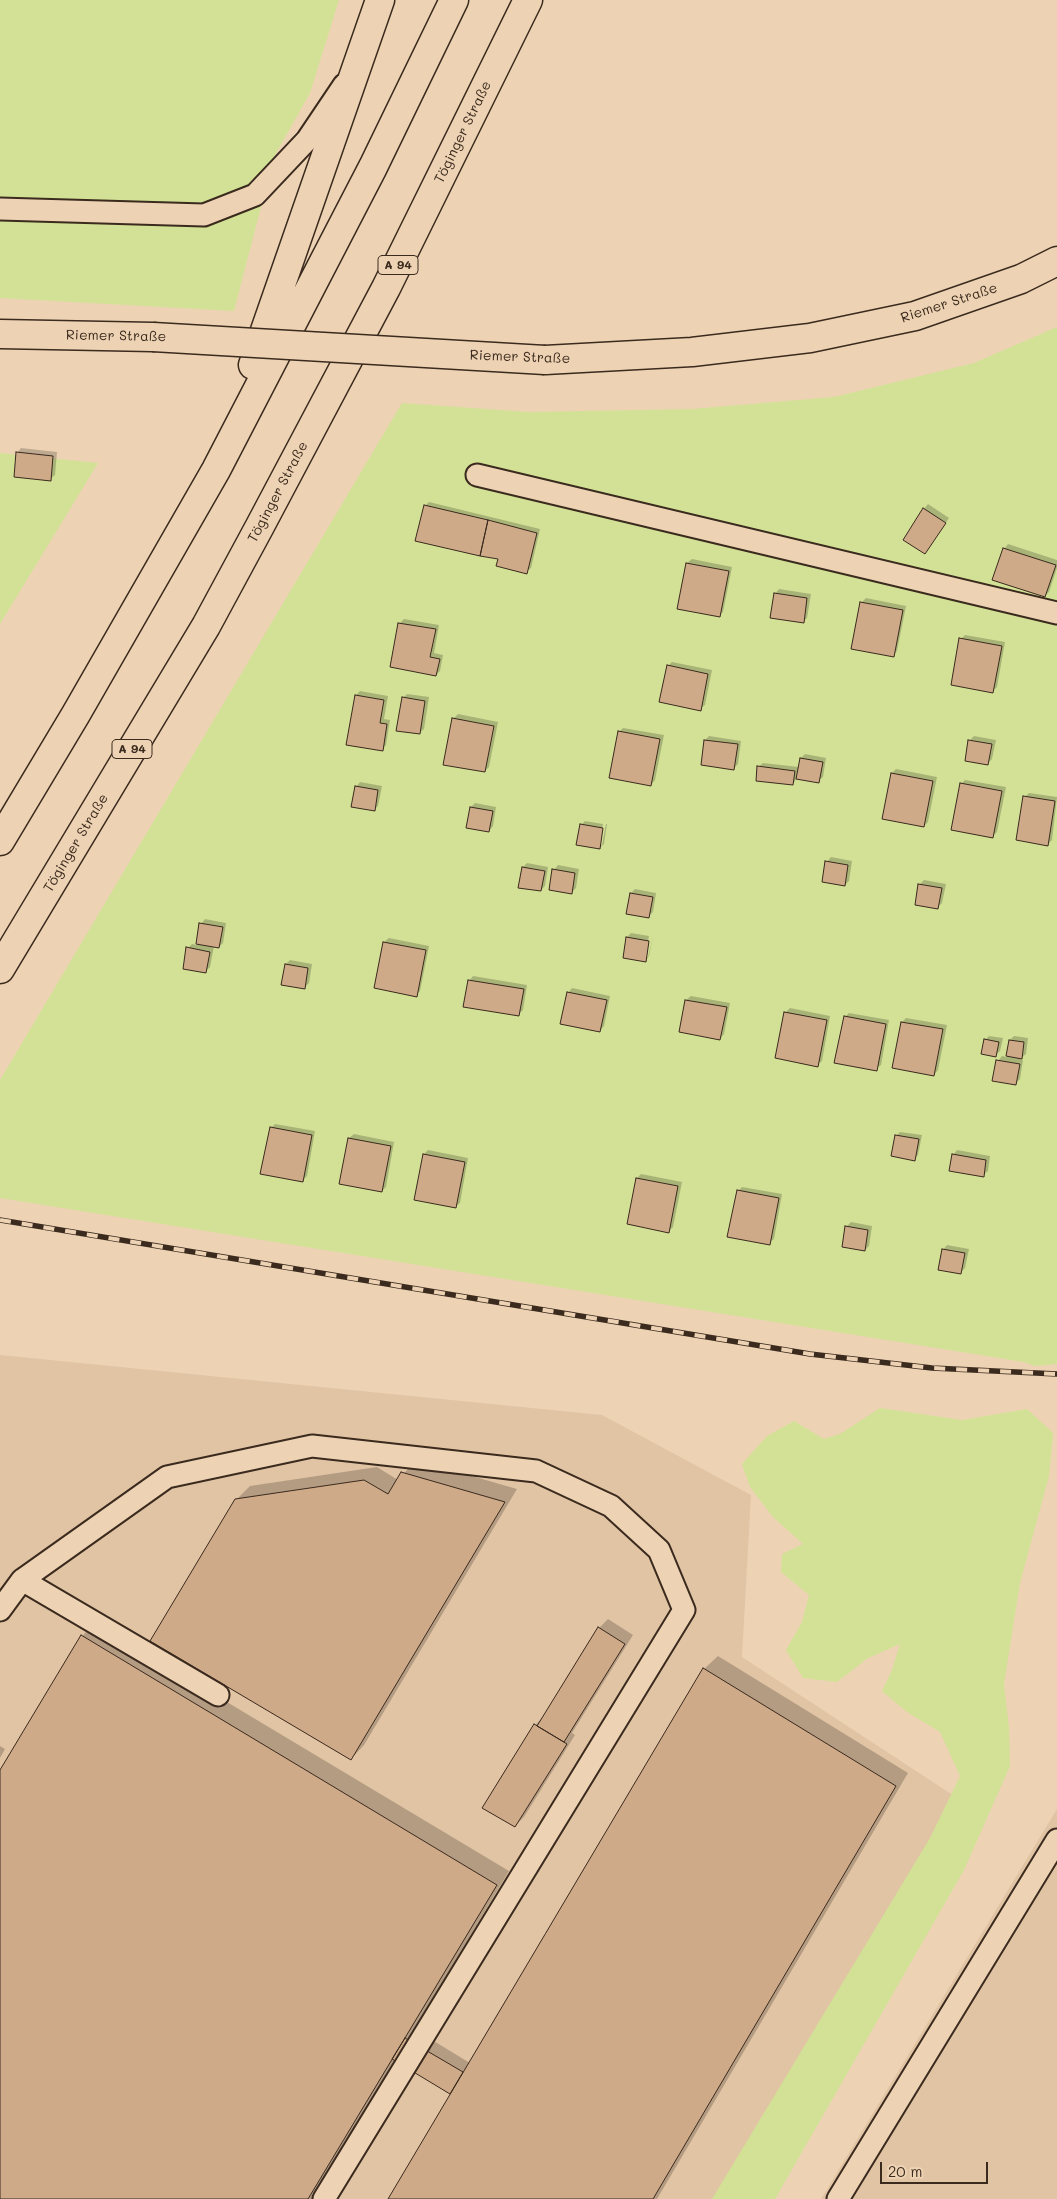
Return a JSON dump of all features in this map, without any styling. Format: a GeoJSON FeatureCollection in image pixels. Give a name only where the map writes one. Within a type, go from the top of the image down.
{"type":"FeatureCollection","features":[{"type":"Feature","properties":{"kind":"main road"},"geometry":{"type":"LineString","coordinates":[[216,470],[380,0]]}},
{"type":"Feature","properties":{"kind":"main road"},"geometry":{"type":"LineString","coordinates":[[0,841],[76,714],[216,470],[373,167],[454,0]]}},
{"type":"Feature","properties":{"kind":"main road","name":"Töginger Straße"},"geometry":{"type":"LineString","coordinates":[[0,969],[206,626],[247,551],[386,288],[528,0]]}},
{"type":"Feature","properties":{"kind":"main road","name":"Riemer Straße"},"geometry":{"type":"LineString","coordinates":[[0,334],[153,337],[545,360],[692,352],[810,338],[916,316],[1021,279],[1057,262]]}},
{"type":"Feature","properties":{"kind":"lane"},"geometry":{"type":"LineString","coordinates":[[0,209],[204,215],[255,195],[306,140],[357,66]]}},
{"type":"Feature","properties":{"kind":"lane"},"geometry":{"type":"LineString","coordinates":[[477,476],[1057,613]]}},
{"type":"Feature","properties":{"kind":"lane"},"geometry":{"type":"LineString","coordinates":[[1,1606],[22,1580],[167,1477],[312,1446],[536,1471],[611,1506],[659,1550],[684,1610],[324,2199]]}},
{"type":"Feature","properties":{"kind":"lane"},"geometry":{"type":"LineString","coordinates":[[22,1580],[218,1695]]}},
{"type":"Feature","properties":{"kind":"lane"},"geometry":{"type":"LineString","coordinates":[[838,2199],[1057,1840]]}},
{"type":"Feature","properties":{"kind":"shaded area"},"geometry":{"type":"Polygon","coordinates":[[[0,1355],[602,1415],[751,1495],[742,1657],[968,1805],[739,2199],[0,2199],[0,1355]]]}},
{"type":"Feature","properties":{"kind":"shaded area"},"geometry":{"type":"Polygon","coordinates":[[[1057,1809],[1057,2199],[821,2199],[1057,1809]]]}},
{"type":"Feature","properties":{"kind":"green space"},"geometry":{"type":"Polygon","coordinates":[[[0,0],[339,0],[310,93],[274,157],[234,311],[0,298],[0,0]]]}},
{"type":"Feature","properties":{"kind":"green space"},"geometry":{"type":"Polygon","coordinates":[[[1057,327],[1057,1364],[1035,1366],[1024,1362],[0,1198],[0,1080],[402,403],[529,412],[692,409],[834,397],[974,363],[1057,327]]]}},
{"type":"Feature","properties":{"kind":"green space"},"geometry":{"type":"Polygon","coordinates":[[[0,453],[98,463],[0,624],[0,453]]]}},
{"type":"Feature","properties":{"kind":"green space"},"geometry":{"type":"Polygon","coordinates":[[[880,1408],[962,1420],[1027,1409],[1053,1433],[1049,1476],[1020,1583],[1004,1684],[1009,1728],[1010,1766],[964,1870],[775,2199],[712,2199],[930,1838],[960,1776],[940,1732],[907,1712],[882,1691],[892,1670],[900,1644],[868,1658],[837,1682],[803,1678],[786,1650],[802,1622],[809,1595],[781,1572],[782,1554],[803,1544],[773,1517],[750,1487],[742,1464],[767,1436],[794,1421],[824,1439],[840,1434],[880,1408]]]}},
{"type":"Feature","properties":{"kind":"building"},"geometry":{"type":"Polygon","coordinates":[[[16,452],[53,456],[51,481],[14,477],[16,452]]]}},
{"type":"Feature","properties":{"kind":"building"},"geometry":{"type":"Polygon","coordinates":[[[424,505],[488,520],[480,556],[415,541],[424,505]]]}},
{"type":"Feature","properties":{"kind":"building"},"geometry":{"type":"Polygon","coordinates":[[[923,508],[946,523],[925,554],[903,540],[923,508]]]}},
{"type":"Feature","properties":{"kind":"building"},"geometry":{"type":"Polygon","coordinates":[[[488,520],[537,533],[527,574],[496,566],[498,559],[480,556],[488,520]]]}},
{"type":"Feature","properties":{"kind":"building"},"geometry":{"type":"Polygon","coordinates":[[[1003,548],[1056,565],[1045,597],[992,580],[1003,548]]]}},
{"type":"Feature","properties":{"kind":"building"},"geometry":{"type":"Polygon","coordinates":[[[686,563],[729,571],[720,617],[677,609],[686,563]]]}},
{"type":"Feature","properties":{"kind":"building"},"geometry":{"type":"Polygon","coordinates":[[[774,593],[807,598],[804,623],[770,618],[774,593]]]}},
{"type":"Feature","properties":{"kind":"building"},"geometry":{"type":"Polygon","coordinates":[[[860,602],[903,610],[894,657],[851,649],[860,602]]]}},
{"type":"Feature","properties":{"kind":"building"},"geometry":{"type":"Polygon","coordinates":[[[398,623],[436,629],[430,657],[440,659],[436,676],[390,667],[398,623]]]}},
{"type":"Feature","properties":{"kind":"building"},"geometry":{"type":"Polygon","coordinates":[[[959,638],[1002,646],[993,693],[951,685],[959,638]]]}},
{"type":"Feature","properties":{"kind":"building"},"geometry":{"type":"Polygon","coordinates":[[[667,665],[708,674],[701,711],[659,702],[667,665]]]}},
{"type":"Feature","properties":{"kind":"building"},"geometry":{"type":"Polygon","coordinates":[[[355,695],[384,700],[380,723],[387,724],[383,751],[346,745],[355,695]]]}},
{"type":"Feature","properties":{"kind":"building"},"geometry":{"type":"Polygon","coordinates":[[[402,697],[425,701],[420,734],[396,731],[402,697]]]}},
{"type":"Feature","properties":{"kind":"building"},"geometry":{"type":"Polygon","coordinates":[[[452,718],[494,726],[485,772],[443,765],[452,718]]]}},
{"type":"Feature","properties":{"kind":"building"},"geometry":{"type":"Polygon","coordinates":[[[618,731],[660,739],[651,786],[609,778],[618,731]]]}},
{"type":"Feature","properties":{"kind":"building"},"geometry":{"type":"Polygon","coordinates":[[[704,740],[738,744],[734,770],[701,765],[704,740]]]}},
{"type":"Feature","properties":{"kind":"building"},"geometry":{"type":"Polygon","coordinates":[[[968,740],[992,744],[988,765],[965,761],[968,740]]]}},
{"type":"Feature","properties":{"kind":"building"},"geometry":{"type":"Polygon","coordinates":[[[800,758],[823,762],[819,783],[796,779],[800,758]]]}},
{"type":"Feature","properties":{"kind":"building"},"geometry":{"type":"Polygon","coordinates":[[[757,766],[795,771],[793,785],[756,781],[757,766]]]}},
{"type":"Feature","properties":{"kind":"building"},"geometry":{"type":"Polygon","coordinates":[[[891,773],[933,781],[924,827],[882,819],[891,773]]]}},
{"type":"Feature","properties":{"kind":"building"},"geometry":{"type":"Polygon","coordinates":[[[960,783],[1002,791],[993,838],[951,830],[960,783]]]}},
{"type":"Feature","properties":{"kind":"building"},"geometry":{"type":"Polygon","coordinates":[[[355,786],[378,790],[375,811],[351,807],[355,786]]]}},
{"type":"Feature","properties":{"kind":"building"},"geometry":{"type":"Polygon","coordinates":[[[1023,796],[1055,801],[1048,846],[1016,840],[1023,796]]]}},
{"type":"Feature","properties":{"kind":"building"},"geometry":{"type":"Polygon","coordinates":[[[470,807],[493,811],[489,832],[466,828],[470,807]]]}},
{"type":"Feature","properties":{"kind":"building"},"geometry":{"type":"Polygon","coordinates":[[[580,824],[603,828],[600,849],[576,845],[580,824]]]}},
{"type":"Feature","properties":{"kind":"building"},"geometry":{"type":"Polygon","coordinates":[[[825,861],[848,865],[845,886],[822,882],[825,861]]]}},
{"type":"Feature","properties":{"kind":"building"},"geometry":{"type":"Polygon","coordinates":[[[522,867],[545,871],[541,891],[518,888],[522,867]]]}},
{"type":"Feature","properties":{"kind":"building"},"geometry":{"type":"Polygon","coordinates":[[[552,869],[575,873],[572,894],[549,890],[552,869]]]}},
{"type":"Feature","properties":{"kind":"building"},"geometry":{"type":"Polygon","coordinates":[[[918,884],[942,888],[938,909],[915,905],[918,884]]]}},
{"type":"Feature","properties":{"kind":"building"},"geometry":{"type":"Polygon","coordinates":[[[630,893],[653,897],[649,918],[626,914],[630,893]]]}},
{"type":"Feature","properties":{"kind":"building"},"geometry":{"type":"Polygon","coordinates":[[[199,923],[223,927],[219,948],[196,944],[199,923]]]}},
{"type":"Feature","properties":{"kind":"building"},"geometry":{"type":"Polygon","coordinates":[[[626,937],[649,941],[646,962],[623,958],[626,937]]]}},
{"type":"Feature","properties":{"kind":"building"},"geometry":{"type":"Polygon","coordinates":[[[383,942],[426,950],[417,997],[374,988],[383,942]]]}},
{"type":"Feature","properties":{"kind":"building"},"geometry":{"type":"Polygon","coordinates":[[[186,947],[210,952],[206,973],[183,969],[186,947]]]}},
{"type":"Feature","properties":{"kind":"building"},"geometry":{"type":"Polygon","coordinates":[[[285,964],[308,968],[305,989],[281,985],[285,964]]]}},
{"type":"Feature","properties":{"kind":"building"},"geometry":{"type":"Polygon","coordinates":[[[468,980],[524,989],[519,1016],[463,1007],[468,980]]]}},
{"type":"Feature","properties":{"kind":"building"},"geometry":{"type":"Polygon","coordinates":[[[567,992],[607,1000],[600,1032],[560,1024],[567,992]]]}},
{"type":"Feature","properties":{"kind":"building"},"geometry":{"type":"Polygon","coordinates":[[[685,1000],[727,1007],[720,1040],[679,1032],[685,1000]]]}},
{"type":"Feature","properties":{"kind":"building"},"geometry":{"type":"Polygon","coordinates":[[[784,1012],[827,1020],[818,1067],[775,1058],[784,1012]]]}},
{"type":"Feature","properties":{"kind":"building"},"geometry":{"type":"Polygon","coordinates":[[[844,1016],[886,1024],[877,1071],[834,1063],[844,1016]]]}},
{"type":"Feature","properties":{"kind":"building"},"geometry":{"type":"Polygon","coordinates":[[[901,1022],[943,1029],[934,1076],[892,1068],[901,1022]]]}},
{"type":"Feature","properties":{"kind":"building"},"geometry":{"type":"Polygon","coordinates":[[[984,1039],[999,1042],[996,1057],[981,1054],[984,1039]]]}},
{"type":"Feature","properties":{"kind":"building"},"geometry":{"type":"Polygon","coordinates":[[[1009,1040],[1024,1042],[1022,1059],[1006,1056],[1009,1040]]]}},
{"type":"Feature","properties":{"kind":"building"},"geometry":{"type":"Polygon","coordinates":[[[996,1060],[1020,1064],[1016,1085],[992,1081],[996,1060]]]}},
{"type":"Feature","properties":{"kind":"building"},"geometry":{"type":"Polygon","coordinates":[[[270,1127],[312,1135],[303,1182],[260,1174],[270,1127]]]}},
{"type":"Feature","properties":{"kind":"building"},"geometry":{"type":"Polygon","coordinates":[[[895,1135],[919,1139],[915,1161],[891,1156],[895,1135]]]}},
{"type":"Feature","properties":{"kind":"building"},"geometry":{"type":"Polygon","coordinates":[[[348,1138],[391,1146],[382,1192],[339,1184],[348,1138]]]}},
{"type":"Feature","properties":{"kind":"building"},"geometry":{"type":"Polygon","coordinates":[[[423,1154],[465,1162],[456,1208],[414,1200],[423,1154]]]}},
{"type":"Feature","properties":{"kind":"building"},"geometry":{"type":"Polygon","coordinates":[[[952,1154],[986,1160],[984,1177],[949,1171],[952,1154]]]}},
{"type":"Feature","properties":{"kind":"building"},"geometry":{"type":"Polygon","coordinates":[[[636,1178],[678,1186],[669,1233],[627,1224],[636,1178]]]}},
{"type":"Feature","properties":{"kind":"building"},"geometry":{"type":"Polygon","coordinates":[[[737,1190],[779,1198],[770,1245],[727,1237],[737,1190]]]}},
{"type":"Feature","properties":{"kind":"building"},"geometry":{"type":"Polygon","coordinates":[[[845,1226],[868,1230],[865,1251],[842,1247],[845,1226]]]}},
{"type":"Feature","properties":{"kind":"building"},"geometry":{"type":"Polygon","coordinates":[[[942,1249],[965,1253],[961,1274],[938,1270],[942,1249]]]}},
{"type":"Feature","properties":{"kind":"building"},"geometry":{"type":"Polygon","coordinates":[[[401,1472],[505,1502],[351,1760],[150,1641],[235,1499],[364,1480],[388,1494],[401,1472]]]}},
{"type":"Feature","properties":{"kind":"building"},"geometry":{"type":"Polygon","coordinates":[[[598,1627],[625,1644],[564,1742],[537,1726],[598,1627]]]}},
{"type":"Feature","properties":{"kind":"building"},"geometry":{"type":"Polygon","coordinates":[[[81,1635],[497,1885],[308,2199],[0,2199],[0,1770],[81,1635]]]}},
{"type":"Feature","properties":{"kind":"building"},"geometry":{"type":"Polygon","coordinates":[[[703,1668],[896,1786],[653,2199],[388,2199],[703,1668]]]}},
{"type":"Feature","properties":{"kind":"building"},"geometry":{"type":"Polygon","coordinates":[[[534,1724],[567,1744],[515,1827],[482,1808],[534,1724]]]}},
{"type":"Feature","properties":{"kind":"building"},"geometry":{"type":"Polygon","coordinates":[[[405,2038],[463,2072],[450,2094],[392,2059],[405,2038]]]}},
{"type":"Feature","properties":{"kind":"railway"},"geometry":{"type":"LineString","coordinates":[[0,1220],[810,1354],[932,1368],[1057,1374]]}}]}
